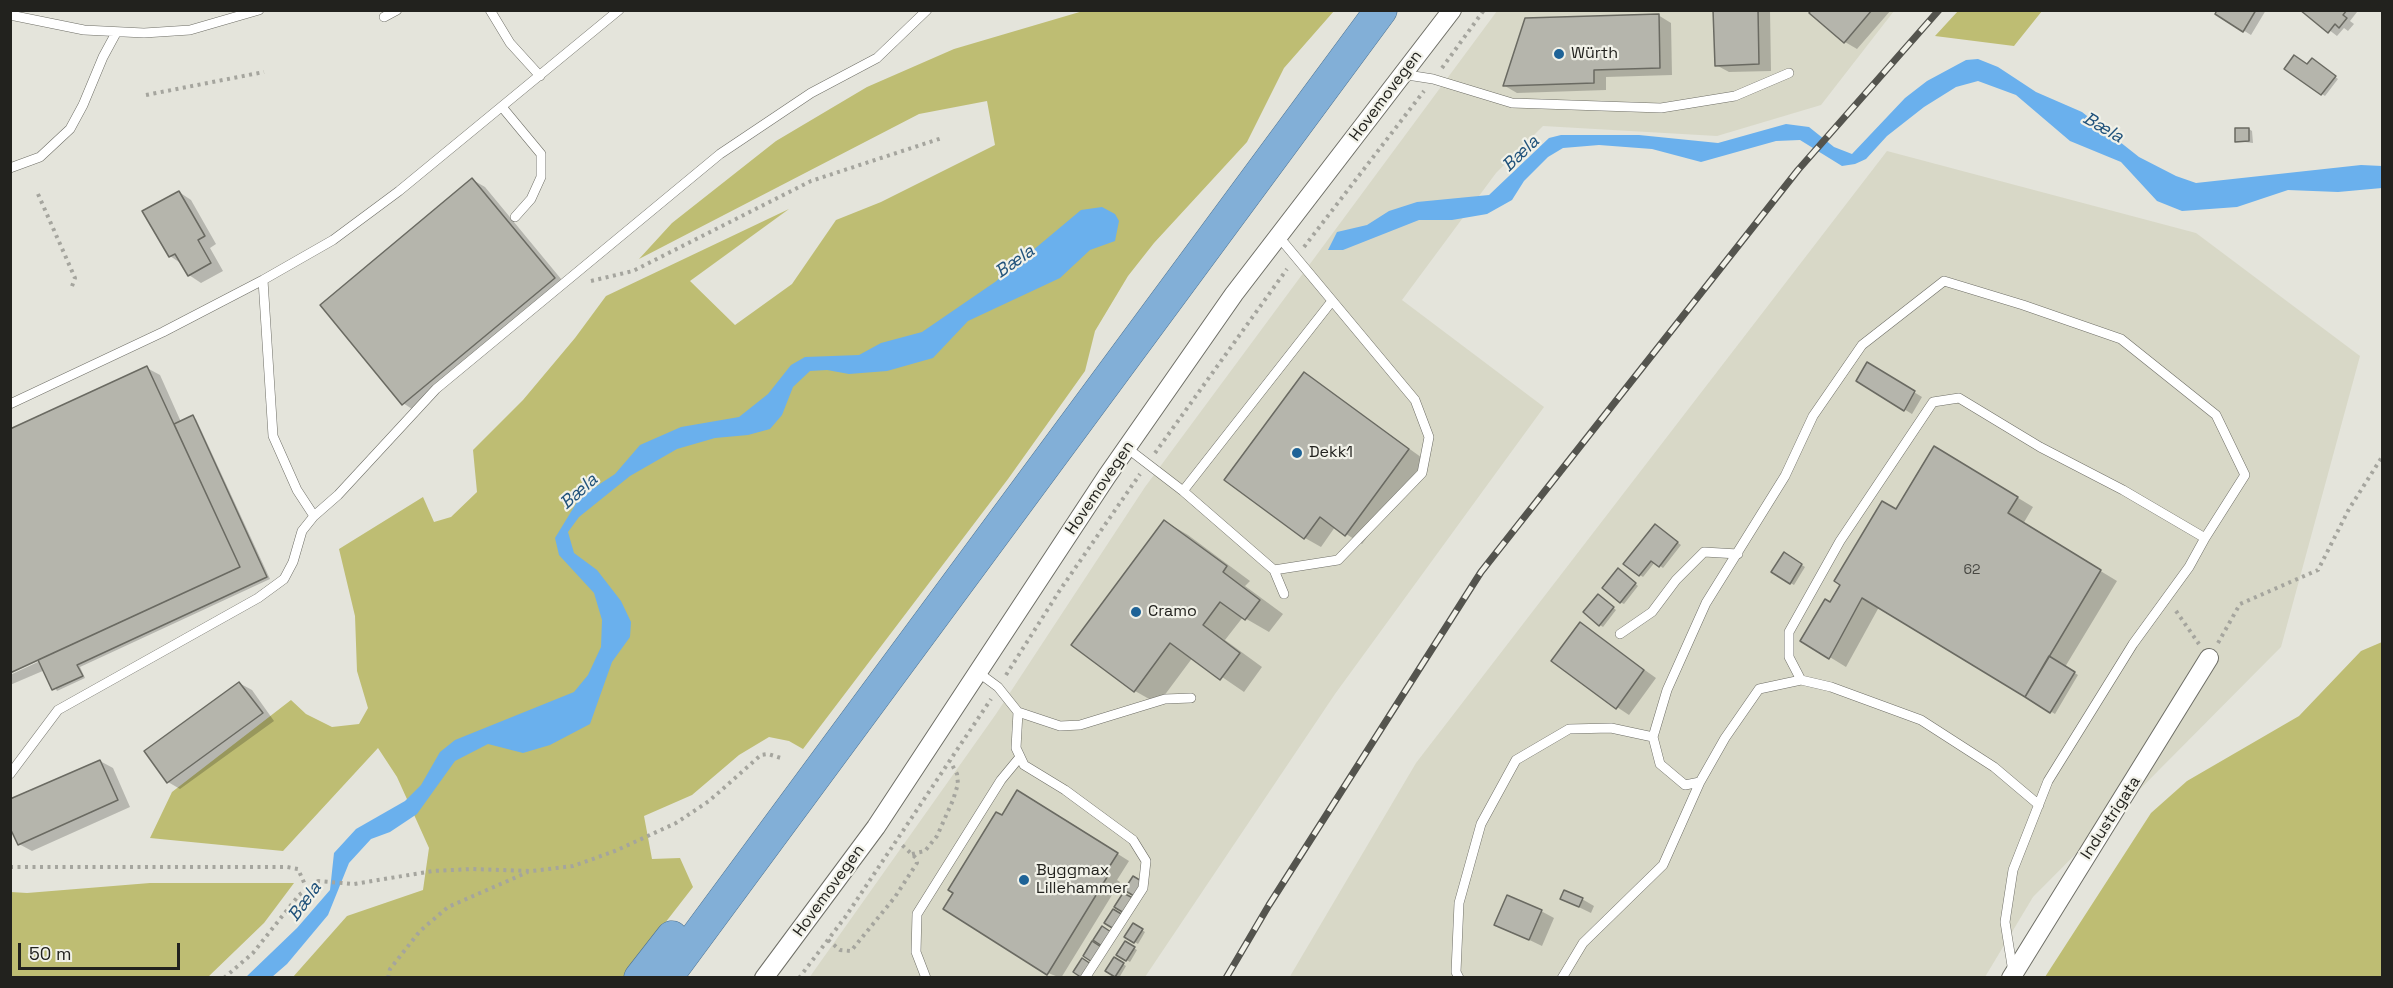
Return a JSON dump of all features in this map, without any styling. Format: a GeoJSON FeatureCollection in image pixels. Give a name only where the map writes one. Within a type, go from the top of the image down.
{"type":"FeatureCollection","features":[{"type":"Feature","properties":{"kind":"highway"},"geometry":{"type":"LineString","coordinates":[[666,978],[1381,10]]}},
{"type":"Feature","properties":{"kind":"highway"},"geometry":{"type":"LineString","coordinates":[[686,978],[956,607],[973,577],[983,548]]}},
{"type":"Feature","properties":{"kind":"highway"},"geometry":{"type":"LineString","coordinates":[[640,978],[695,908],[749,832],[814,776]]}},
{"type":"Feature","properties":{"kind":"street","name":"Hovemovegen"},"geometry":{"type":"LineString","coordinates":[[764,978],[876,826],[1127,448],[1234,294],[1452,10]]}},
{"type":"Feature","properties":{"kind":"street","name":"Industrigata"},"geometry":{"type":"LineString","coordinates":[[2012,976],[2209,658]]}},
{"type":"Feature","properties":{"kind":"lane"},"geometry":{"type":"LineString","coordinates":[[10,15],[84,30],[116,33],[190,30],[259,10]]}},
{"type":"Feature","properties":{"kind":"lane"},"geometry":{"type":"LineString","coordinates":[[384,17],[397,10]]}},
{"type":"Feature","properties":{"kind":"lane"},"geometry":{"type":"LineString","coordinates":[[490,10],[510,43],[540,76]]}},
{"type":"Feature","properties":{"kind":"lane"},"geometry":{"type":"LineString","coordinates":[[10,404],[264,280],[333,240],[399,191],[619,10]]}},
{"type":"Feature","properties":{"kind":"lane"},"geometry":{"type":"LineString","coordinates":[[10,774],[58,710],[258,598],[284,579],[293,562],[302,531],[314,516],[338,495],[436,389],[561,288],[650,209],[720,154],[801,99],[877,58],[927,10]]}},
{"type":"Feature","properties":{"kind":"lane"},"geometry":{"type":"LineString","coordinates":[[10,168],[40,157],[69,129],[83,105],[103,57],[116,33]]}},
{"type":"Feature","properties":{"kind":"lane"},"geometry":{"type":"LineString","coordinates":[[1401,74],[1433,79],[1512,103],[1661,108],[1734,96],[1789,73]]}},
{"type":"Feature","properties":{"kind":"lane"},"geometry":{"type":"LineString","coordinates":[[502,106],[541,154],[541,177],[531,199],[515,217]]}},
{"type":"Feature","properties":{"kind":"lane"},"geometry":{"type":"LineString","coordinates":[[1274,570],[1338,560],[1422,473],[1429,436],[1415,400],[1279,237]]}},
{"type":"Feature","properties":{"kind":"lane"},"geometry":{"type":"LineString","coordinates":[[264,280],[273,436],[297,490],[314,516]]}},
{"type":"Feature","properties":{"kind":"lane"},"geometry":{"type":"LineString","coordinates":[[1700,782],[1685,785],[1660,764],[1653,737],[1667,690],[1706,603],[1785,476],[1813,416],[1862,345],[1944,281],[2121,339],[2216,415],[2245,475],[2097,701],[2048,781],[2013,870],[2005,922],[2012,976]]}},
{"type":"Feature","properties":{"kind":"lane"},"geometry":{"type":"LineString","coordinates":[[1183,491],[1332,301]]}},
{"type":"Feature","properties":{"kind":"lane"},"geometry":{"type":"LineString","coordinates":[[1801,680],[1789,657],[1789,632],[1840,541],[1916,424],[1933,402],[1959,398],[2040,447],[2123,490],[2205,538]]}},
{"type":"Feature","properties":{"kind":"lane"},"geometry":{"type":"LineString","coordinates":[[1127,448],[1183,491],[1274,570],[1284,594]]}},
{"type":"Feature","properties":{"kind":"lane"},"geometry":{"type":"LineString","coordinates":[[1620,634],[1652,612],[1676,580],[1704,552],[1738,554]]}},
{"type":"Feature","properties":{"kind":"lane"},"geometry":{"type":"LineString","coordinates":[[979,673],[998,687],[1018,712],[1060,726],[1080,725],[1165,699],[1191,698]]}},
{"type":"Feature","properties":{"kind":"lane"},"geometry":{"type":"LineString","coordinates":[[1562,978],[1583,942],[1663,865],[1700,782],[1725,738],[1759,689],[1801,680],[1831,687],[1921,720],[1994,767],[2039,805]]}},
{"type":"Feature","properties":{"kind":"lane"},"geometry":{"type":"LineString","coordinates":[[1018,712],[1016,748],[1024,765],[1065,790],[1133,840],[1146,861],[1143,888],[1085,978]]}},
{"type":"Feature","properties":{"kind":"lane"},"geometry":{"type":"LineString","coordinates":[[1459,978],[1456,972],[1459,903],[1481,824],[1516,760],[1569,729],[1611,728],[1653,737]]}},
{"type":"Feature","properties":{"kind":"lane"},"geometry":{"type":"LineString","coordinates":[[926,978],[916,952],[917,914],[1001,780],[1020,757]]}},
{"type":"Feature","properties":{"kind":"path"},"geometry":{"type":"LineString","coordinates":[[800,978],[950,761],[1060,590],[1147,465],[1296,258],[1484,10]]}},
{"type":"Feature","properties":{"kind":"path"},"geometry":{"type":"LineString","coordinates":[[146,95],[264,72]]}},
{"type":"Feature","properties":{"kind":"path"},"geometry":{"type":"LineString","coordinates":[[561,288],[633,271],[811,181],[942,138]]}},
{"type":"Feature","properties":{"kind":"path"},"geometry":{"type":"LineString","coordinates":[[38,194],[75,278],[70,289]]}},
{"type":"Feature","properties":{"kind":"path"},"geometry":{"type":"LineString","coordinates":[[2166,598],[2209,658],[2241,604],[2318,570],[2349,509],[2382,457]]}},
{"type":"Feature","properties":{"kind":"path"},"geometry":{"type":"LineString","coordinates":[[224,978],[267,938],[306,887],[318,881],[379,882],[417,873],[472,869],[532,871],[573,866],[641,840],[696,811],[761,755],[768,754],[784,759]]}},
{"type":"Feature","properties":{"kind":"path"},"geometry":{"type":"LineString","coordinates":[[912,854],[925,851],[937,836],[953,800],[958,784],[957,774],[950,761]]}},
{"type":"Feature","properties":{"kind":"path"},"geometry":{"type":"LineString","coordinates":[[828,940],[845,952],[853,949],[913,873],[917,863],[912,854],[902,845]]}},
{"type":"Feature","properties":{"kind":"path"},"geometry":{"type":"LineString","coordinates":[[10,867],[288,867],[298,869],[306,887]]}},
{"type":"Feature","properties":{"kind":"path"},"geometry":{"type":"LineString","coordinates":[[388,978],[390,969],[420,931],[448,907],[532,871]]}},
{"type":"Feature","properties":{"kind":"shaded area"},"geometry":{"type":"Polygon","coordinates":[[[1083,11],[1334,11],[1284,68],[1247,142],[1154,243],[1128,276],[1095,331],[1085,371],[1008,479],[803,749],[789,741],[769,737],[739,755],[692,795],[644,816],[652,859],[680,858],[693,887],[623,977],[293,977],[347,916],[423,890],[429,848],[397,777],[378,748],[283,851],[150,838],[172,792],[291,700],[306,714],[332,727],[359,724],[368,708],[357,671],[355,616],[339,549],[423,497],[434,522],[451,517],[477,492],[473,450],[523,400],[575,338],[606,296],[789,209],[690,281],[735,325],[792,284],[836,220],[881,202],[995,145],[987,101],[919,114],[639,259],[672,223],[776,141],[867,87],[954,49],[1083,11]]]}},
{"type":"Feature","properties":{"kind":"shaded area"},"geometry":{"type":"Polygon","coordinates":[[[1497,11],[1894,11],[1821,105],[1717,136],[1543,126],[1496,173],[1402,300],[1544,407],[1335,694],[1145,977],[809,978],[996,714],[1145,487],[1497,11]]]}},
{"type":"Feature","properties":{"kind":"shaded area"},"geometry":{"type":"Polygon","coordinates":[[[1958,11],[2042,11],[2014,46],[1935,36],[1958,11]]]}},
{"type":"Feature","properties":{"kind":"shaded area"},"geometry":{"type":"Polygon","coordinates":[[[1887,151],[2196,233],[2360,356],[2281,647],[2033,897],[1985,977],[1289,978],[1416,763],[1887,151]]]}},
{"type":"Feature","properties":{"kind":"shaded area"},"geometry":{"type":"Polygon","coordinates":[[[2382,642],[2382,977],[2045,977],[2151,813],[2187,781],[2299,716],[2361,651],[2382,642]]]}},
{"type":"Feature","properties":{"kind":"shaded area"},"geometry":{"type":"Polygon","coordinates":[[[150,883],[294,883],[264,923],[208,977],[11,977],[11,892],[27,893],[150,883]]]}},
{"type":"Feature","properties":{"kind":"water"},"geometry":{"type":"Polygon","coordinates":[[[1978,59],[1998,67],[2036,92],[2082,112],[2139,157],[2176,176],[2196,183],[2361,165],[2382,166],[2382,188],[2338,192],[2288,190],[2237,207],[2182,211],[2157,201],[2121,162],[2070,141],[2016,95],[1978,81],[1956,87],[1924,107],[1887,136],[1866,159],[1855,164],[1842,166],[1800,140],[1776,141],[1701,162],[1652,149],[1599,145],[1563,148],[1548,157],[1524,181],[1512,200],[1487,214],[1452,220],[1419,220],[1343,250],[1328,250],[1337,232],[1367,225],[1389,211],[1417,202],[1489,195],[1549,138],[1561,135],[1639,135],[1718,143],[1786,124],[1809,127],[1834,147],[1852,154],[1905,98],[1927,81],[1966,60],[1978,59]]]}},
{"type":"Feature","properties":{"kind":"water"},"geometry":{"type":"Polygon","coordinates":[[[1102,207],[1115,214],[1119,221],[1115,241],[1090,250],[1060,278],[968,321],[933,358],[887,371],[849,374],[827,370],[810,371],[793,387],[782,415],[770,429],[748,435],[715,438],[677,449],[630,476],[579,517],[568,532],[574,553],[597,570],[621,601],[631,622],[630,637],[612,662],[590,724],[550,745],[523,753],[488,744],[455,761],[417,814],[390,832],[371,839],[349,863],[328,915],[287,964],[272,977],[246,977],[297,928],[330,890],[334,853],[356,829],[405,801],[421,785],[440,752],[455,740],[574,692],[588,675],[601,647],[602,620],[594,593],[559,555],[555,538],[580,497],[615,474],[640,445],[681,427],[739,417],[768,394],[791,365],[805,357],[859,355],[881,343],[922,332],[995,282],[1081,210],[1102,207]]]}},
{"type":"Feature","properties":{"kind":"building"},"geometry":{"type":"Polygon","coordinates":[[[1713,10],[1758,10],[1759,64],[1715,66],[1713,10]]]}},
{"type":"Feature","properties":{"kind":"building"},"geometry":{"type":"Polygon","coordinates":[[[1811,10],[1872,10],[1844,43],[1809,13],[1811,10]]]}},
{"type":"Feature","properties":{"kind":"building"},"geometry":{"type":"Polygon","coordinates":[[[2217,10],[2256,10],[2243,32],[2215,14],[2217,10]]]}},
{"type":"Feature","properties":{"kind":"building"},"geometry":{"type":"Polygon","coordinates":[[[2300,10],[2347,10],[2343,15],[2347,18],[2339,28],[2335,24],[2328,33],[2300,10]]]}},
{"type":"Feature","properties":{"kind":"building"},"geometry":{"type":"Polygon","coordinates":[[[1659,14],[1660,68],[1594,70],[1594,83],[1503,86],[1525,18],[1659,14]]]}},
{"type":"Feature","properties":{"kind":"building"},"geometry":{"type":"Polygon","coordinates":[[[2294,55],[2307,64],[2312,58],[2336,76],[2321,95],[2284,69],[2294,55]]]}},
{"type":"Feature","properties":{"kind":"building"},"geometry":{"type":"Polygon","coordinates":[[[2235,128],[2249,128],[2249,141],[2235,142],[2235,128]]]}},
{"type":"Feature","properties":{"kind":"building"},"geometry":{"type":"Polygon","coordinates":[[[472,178],[555,278],[402,405],[320,305],[472,178]]]}},
{"type":"Feature","properties":{"kind":"building"},"geometry":{"type":"Polygon","coordinates":[[[179,191],[205,236],[198,240],[211,263],[188,276],[175,254],[169,257],[142,211],[179,191]]]}},
{"type":"Feature","properties":{"kind":"building"},"geometry":{"type":"Polygon","coordinates":[[[1867,362],[1915,391],[1904,411],[1856,381],[1867,362]]]}},
{"type":"Feature","properties":{"kind":"building"},"geometry":{"type":"Polygon","coordinates":[[[147,366],[240,567],[10,673],[10,429],[147,366]]]}},
{"type":"Feature","properties":{"kind":"building"},"geometry":{"type":"Polygon","coordinates":[[[1304,372],[1409,449],[1345,536],[1320,517],[1304,539],[1224,480],[1304,372]]]}},
{"type":"Feature","properties":{"kind":"building"},"geometry":{"type":"Polygon","coordinates":[[[193,415],[267,577],[77,665],[83,676],[52,690],[38,660],[240,567],[174,424],[193,415]]]}},
{"type":"Feature","properties":{"kind":"building"},"geometry":{"type":"Polygon","coordinates":[[[1934,446],[2018,497],[2008,513],[2101,570],[2025,697],[1862,598],[1829,659],[1800,641],[1825,599],[1830,602],[1840,585],[1834,581],[1882,501],[1896,509],[1934,446]]]}},
{"type":"Feature","properties":{"kind":"building"},"geometry":{"type":"Polygon","coordinates":[[[1164,520],[1227,566],[1223,572],[1260,600],[1245,620],[1220,602],[1203,625],[1240,653],[1220,680],[1170,643],[1134,692],[1071,645],[1164,520]]]}},
{"type":"Feature","properties":{"kind":"building"},"geometry":{"type":"Polygon","coordinates":[[[1655,524],[1678,542],[1659,567],[1651,561],[1639,576],[1623,564],[1655,524]]]}},
{"type":"Feature","properties":{"kind":"building"},"geometry":{"type":"Polygon","coordinates":[[[1784,552],[1802,564],[1790,584],[1771,572],[1784,552]]]}},
{"type":"Feature","properties":{"kind":"building"},"geometry":{"type":"Polygon","coordinates":[[[1618,568],[1636,583],[1620,603],[1602,588],[1618,568]]]}},
{"type":"Feature","properties":{"kind":"building"},"geometry":{"type":"Polygon","coordinates":[[[1598,594],[1614,607],[1599,626],[1583,612],[1598,594]]]}},
{"type":"Feature","properties":{"kind":"building"},"geometry":{"type":"Polygon","coordinates":[[[1580,622],[1644,670],[1616,709],[1551,661],[1580,622]]]}},
{"type":"Feature","properties":{"kind":"building"},"geometry":{"type":"Polygon","coordinates":[[[2049,656],[2075,672],[2050,713],[2025,697],[2049,656]]]}},
{"type":"Feature","properties":{"kind":"building"},"geometry":{"type":"Polygon","coordinates":[[[239,682],[263,713],[167,783],[144,751],[239,682]]]}},
{"type":"Feature","properties":{"kind":"building"},"geometry":{"type":"Polygon","coordinates":[[[100,760],[118,800],[18,845],[10,828],[10,799],[100,760]]]}},
{"type":"Feature","properties":{"kind":"building"},"geometry":{"type":"Polygon","coordinates":[[[1017,790],[1118,853],[1106,872],[1109,874],[1047,975],[943,909],[953,893],[948,890],[996,812],[1002,815],[1017,790]]]}},
{"type":"Feature","properties":{"kind":"building"},"geometry":{"type":"Polygon","coordinates":[[[1133,876],[1143,882],[1134,896],[1124,890],[1133,876]]]}},
{"type":"Feature","properties":{"kind":"building"},"geometry":{"type":"Polygon","coordinates":[[[1564,890],[1583,898],[1579,907],[1560,899],[1564,890]]]}},
{"type":"Feature","properties":{"kind":"building"},"geometry":{"type":"Polygon","coordinates":[[[1123,893],[1133,898],[1124,913],[1114,907],[1123,893]]]}},
{"type":"Feature","properties":{"kind":"building"},"geometry":{"type":"Polygon","coordinates":[[[1507,895],[1542,910],[1529,940],[1494,925],[1507,895]]]}},
{"type":"Feature","properties":{"kind":"building"},"geometry":{"type":"Polygon","coordinates":[[[1113,909],[1123,915],[1114,929],[1104,923],[1113,909]]]}},
{"type":"Feature","properties":{"kind":"building"},"geometry":{"type":"Polygon","coordinates":[[[1133,923],[1143,929],[1134,943],[1124,937],[1133,923]]]}},
{"type":"Feature","properties":{"kind":"building"},"geometry":{"type":"Polygon","coordinates":[[[1102,926],[1111,932],[1102,946],[1093,940],[1102,926]]]}},
{"type":"Feature","properties":{"kind":"building"},"geometry":{"type":"Polygon","coordinates":[[[1092,941],[1101,947],[1092,962],[1083,956],[1092,941]]]}},
{"type":"Feature","properties":{"kind":"building"},"geometry":{"type":"Polygon","coordinates":[[[1125,941],[1135,947],[1126,961],[1116,955],[1125,941]]]}},
{"type":"Feature","properties":{"kind":"building"},"geometry":{"type":"Polygon","coordinates":[[[1114,957],[1124,963],[1115,977],[1105,971],[1114,957]]]}},
{"type":"Feature","properties":{"kind":"building"},"geometry":{"type":"Polygon","coordinates":[[[1082,958],[1091,964],[1082,978],[1073,972],[1082,958]]]}},
{"type":"Feature","properties":{"kind":"railway"},"geometry":{"type":"LineString","coordinates":[[1226,978],[1269,905],[1481,572],[1798,170],[1939,10]]}},
{"type":"Feature","properties":{"kind":"place","name":"Würth"},"geometry":{"type":"Point","coordinates":[1559,54]}},
{"type":"Feature","properties":{"kind":"place","name":"Dekk1"},"geometry":{"type":"Point","coordinates":[1297,453]}},
{"type":"Feature","properties":{"kind":"place","name":"Cramo"},"geometry":{"type":"Point","coordinates":[1136,612]}},
{"type":"Feature","properties":{"kind":"place","name":"Byggmax Lillehammer"},"geometry":{"type":"Point","coordinates":[1024,880]}},
{"type":"Feature","properties":{"kind":"water label","name":"Bæla"},"geometry":{"type":"Point","coordinates":[2103,128]}},
{"type":"Feature","properties":{"kind":"water label","name":"Bæla"},"geometry":{"type":"Point","coordinates":[1521,154]}},
{"type":"Feature","properties":{"kind":"water label","name":"Bæla"},"geometry":{"type":"Point","coordinates":[1015,262]}},
{"type":"Feature","properties":{"kind":"water label","name":"Bæla"},"geometry":{"type":"Point","coordinates":[579,492]}},
{"type":"Feature","properties":{"kind":"water label","name":"Bæla"},"geometry":{"type":"Point","coordinates":[305,902]}}]}
